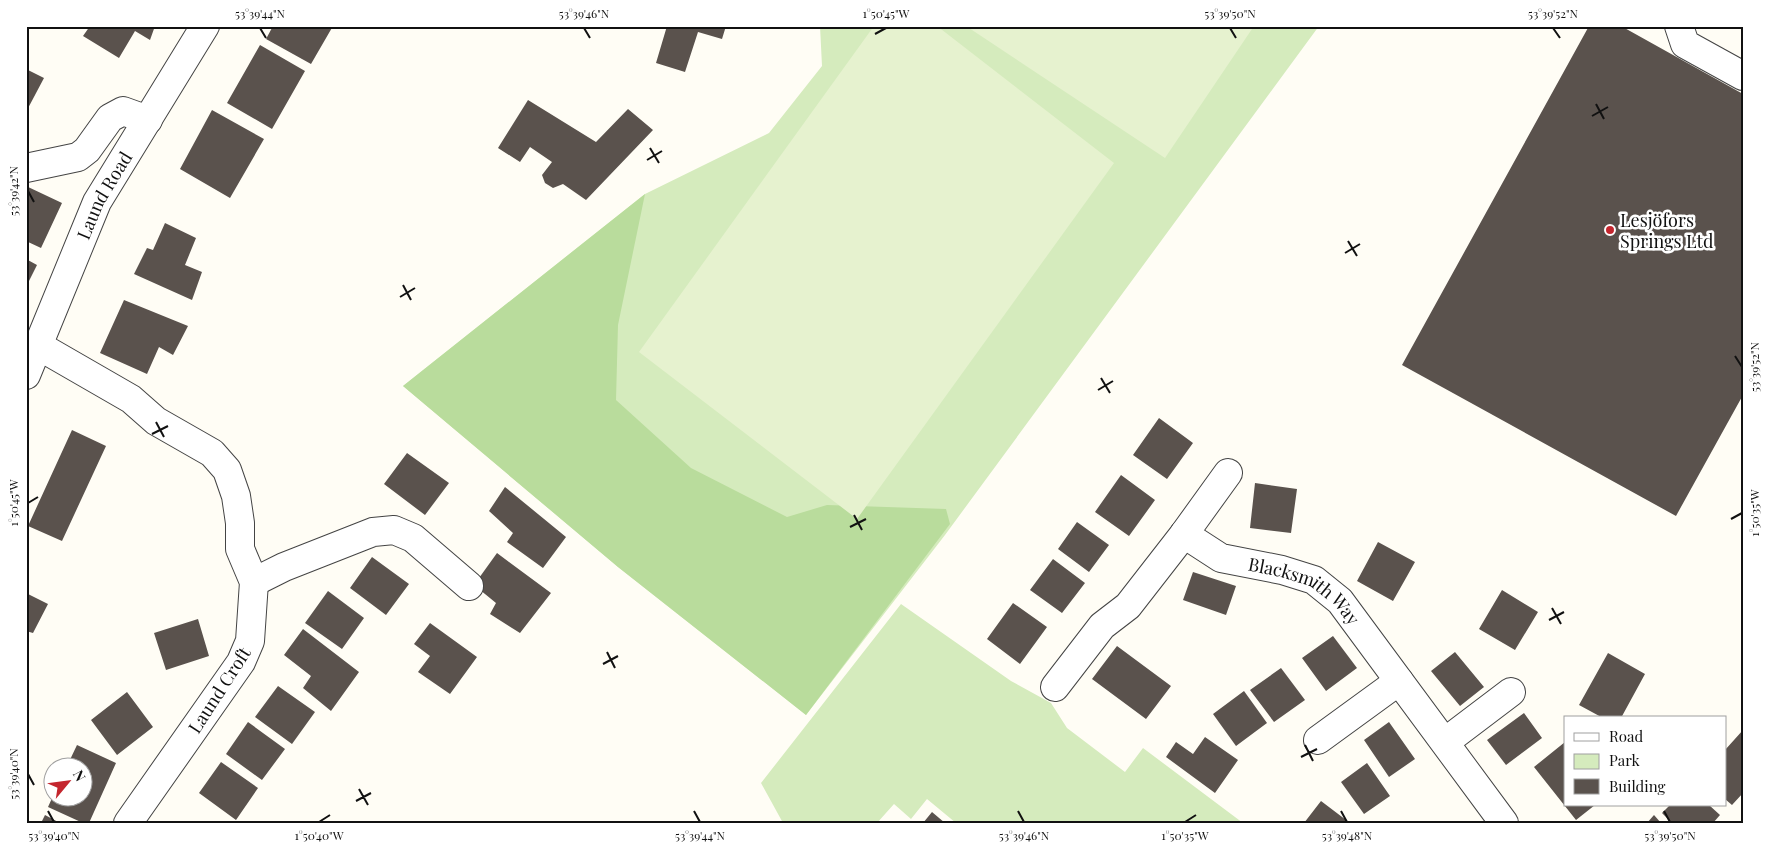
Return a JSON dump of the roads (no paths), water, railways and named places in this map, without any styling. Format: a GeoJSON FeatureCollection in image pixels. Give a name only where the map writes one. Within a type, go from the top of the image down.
{"type":"FeatureCollection","features":[{"type":"Feature","properties":{"kind":"street","name":"Laund Road"},"geometry":{"type":"LineString","coordinates":[[26,375],[40,346],[97,202],[205,26]]}},
{"type":"Feature","properties":{"kind":"street"},"geometry":{"type":"LineString","coordinates":[[1679,26],[1685,44],[1743,76]]}},
{"type":"Feature","properties":{"kind":"street"},"geometry":{"type":"LineString","coordinates":[[26,168],[78,157],[87,150],[110,118],[123,111],[148,120]]}},
{"type":"Feature","properties":{"kind":"street","name":"Laund Croft"},"geometry":{"type":"LineString","coordinates":[[40,346],[131,399],[156,420],[212,453],[227,470],[236,496],[240,523],[240,549],[254,582],[250,641],[241,662],[128,823]]}},
{"type":"Feature","properties":{"kind":"street"},"geometry":{"type":"LineString","coordinates":[[1055,687],[1102,626],[1128,606],[1228,473]]}},
{"type":"Feature","properties":{"kind":"street"},"geometry":{"type":"LineString","coordinates":[[254,582],[284,567],[373,532],[394,530],[413,538],[469,586]]}},
{"type":"Feature","properties":{"kind":"street","name":"Blacksmith Way"},"geometry":{"type":"LineString","coordinates":[[1184,534],[1221,558],[1282,570],[1314,580],[1340,601],[1504,823]]}},
{"type":"Feature","properties":{"kind":"street"},"geometry":{"type":"LineString","coordinates":[[1318,740],[1399,681]]}},
{"type":"Feature","properties":{"kind":"street"},"geometry":{"type":"LineString","coordinates":[[1445,742],[1511,692]]}},
{"type":"Feature","properties":{"kind":"place","name":"Lesjöfors Springs Ltd"},"geometry":{"type":"Point","coordinates":[1610,230]}}]}
